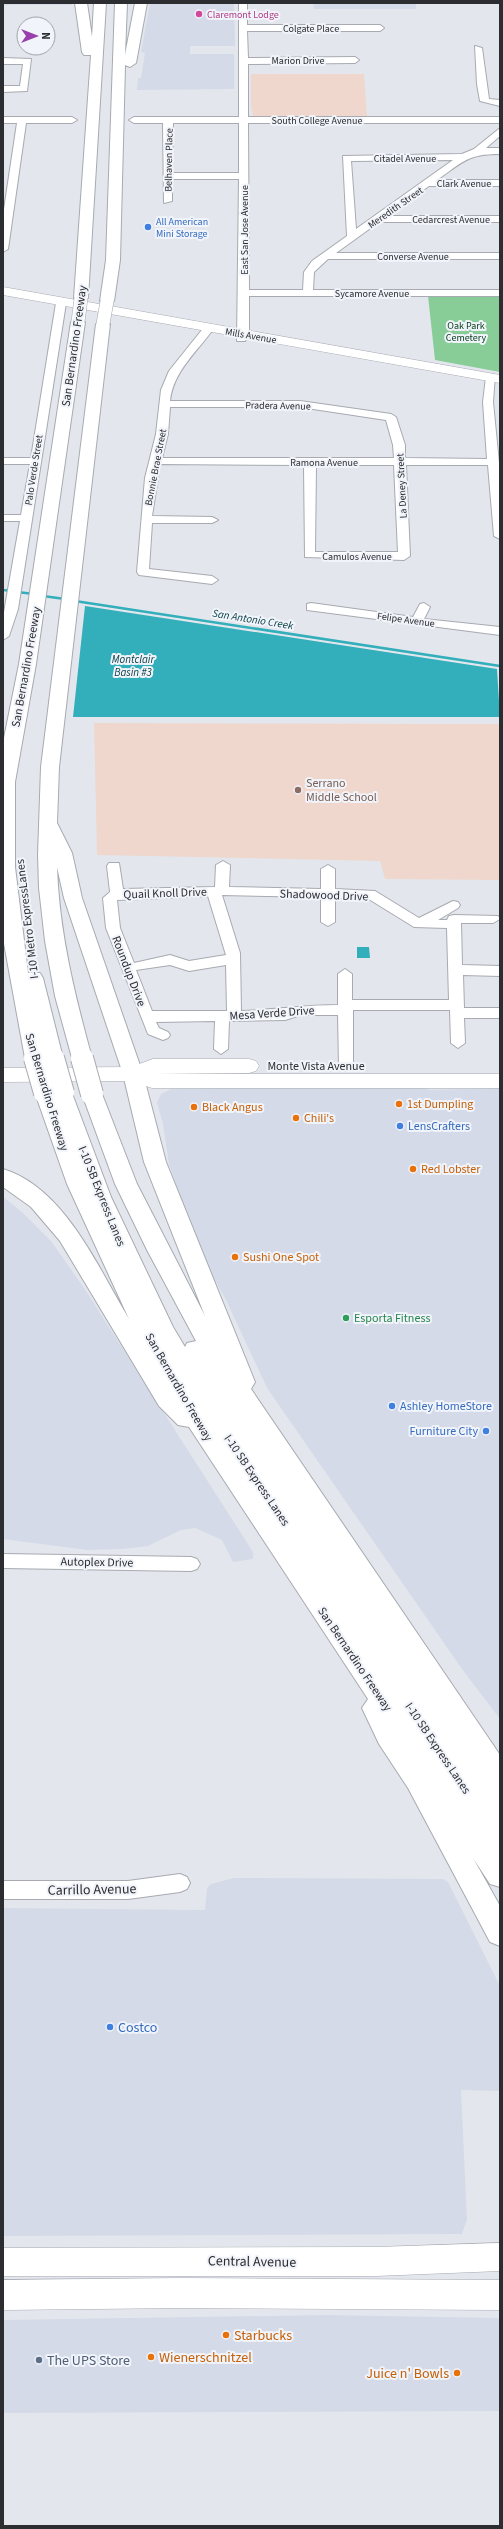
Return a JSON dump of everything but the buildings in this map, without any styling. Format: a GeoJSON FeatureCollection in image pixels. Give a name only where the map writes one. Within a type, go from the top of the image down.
{"type":"FeatureCollection","features":[{"type":"Feature","properties":{"kind":"highway"},"geometry":{"type":"LineString","coordinates":[[81,3],[95,105]]}},
{"type":"Feature","properties":{"kind":"highway","name":"San Bernardino Freeway"},"geometry":{"type":"LineString","coordinates":[[100,3],[95,105],[81,298],[31,645],[8,767],[5,800],[5,838],[8,892],[20,984],[44,1058],[80,1194],[127,1297],[209,1440],[500,1875]]}},
{"type":"Feature","properties":{"kind":"highway"},"geometry":{"type":"LineString","coordinates":[[117,3],[114,54],[120,62]]}},
{"type":"Feature","properties":{"kind":"highway"},"geometry":{"type":"LineString","coordinates":[[121,3],[119,83],[115,125],[112,260],[50,767],[48,888],[55,941],[66,996],[92,1094],[124,1178],[158,1250],[211,1348],[260,1423],[500,1777]]}},
{"type":"Feature","properties":{"kind":"highway"},"geometry":{"type":"LineString","coordinates":[[119,83],[129,69],[141,3]]}},
{"type":"Feature","properties":{"kind":"highway"},"geometry":{"type":"LineString","coordinates":[[3,709],[17,666],[31,645]]}},
{"type":"Feature","properties":{"kind":"highway"},"geometry":{"type":"LineString","coordinates":[[49,823],[62,853],[73,898],[133,1074],[155,1162],[260,1423]]}},
{"type":"Feature","properties":{"kind":"highway","name":"I-10 SB Express Lanes"},"geometry":{"type":"LineString","coordinates":[[54,1093],[100,1197],[162,1329],[230,1442],[500,1840]]}},
{"type":"Feature","properties":{"kind":"highway"},"geometry":{"type":"LineString","coordinates":[[3,1177],[25,1189],[55,1219],[83,1259],[167,1400],[209,1440]]}},
{"type":"Feature","properties":{"kind":"highway","name":"I-10 SB Express Lanes"},"geometry":{"type":"LineString","coordinates":[[158,1250],[163,1287],[201,1361],[372,1622],[500,1810]]}},
{"type":"Feature","properties":{"kind":"highway"},"geometry":{"type":"LineString","coordinates":[[342,1639],[388,1736],[416,1780],[500,1933]]}},
{"type":"Feature","properties":{"kind":"highway"},"geometry":{"type":"LineString","coordinates":[[422,1660],[500,1754]]}},
{"type":"Feature","properties":{"kind":"main road","name":"Mills Avenue"},"geometry":{"type":"LineString","coordinates":[[3,291],[61,305]]}},
{"type":"Feature","properties":{"kind":"main road","name":"Mills Avenue"},"geometry":{"type":"LineString","coordinates":[[3,297],[61,305],[243,336],[495,381]]}},
{"type":"Feature","properties":{"kind":"main road","name":"Monte Vista Avenue"},"geometry":{"type":"LineString","coordinates":[[133,1074],[153,1066],[500,1066]]}},
{"type":"Feature","properties":{"kind":"main road","name":"Monte Vista Avenue"},"geometry":{"type":"LineString","coordinates":[[3,1075],[133,1074],[152,1081],[500,1081]]}},
{"type":"Feature","properties":{"kind":"main road","name":"Central Avenue"},"geometry":{"type":"LineString","coordinates":[[3,2262],[129,2260],[420,2262],[500,2258]]}},
{"type":"Feature","properties":{"kind":"main road"},"geometry":{"type":"LineString","coordinates":[[3,2295],[183,2293],[500,2295]]}},
{"type":"Feature","properties":{"kind":"street","name":"East San Jose Avenue"},"geometry":{"type":"LineString","coordinates":[[243,3],[243,336]]}},
{"type":"Feature","properties":{"kind":"street","name":"Colgate Place"},"geometry":{"type":"LineString","coordinates":[[242,28],[380,28]]}},
{"type":"Feature","properties":{"kind":"street"},"geometry":{"type":"LineString","coordinates":[[478,48],[481,84],[485,101],[500,103]]}},
{"type":"Feature","properties":{"kind":"street","name":"Marion Drive"},"geometry":{"type":"LineString","coordinates":[[242,61],[355,60]]}},
{"type":"Feature","properties":{"kind":"street"},"geometry":{"type":"LineString","coordinates":[[3,61],[28,61],[24,89],[3,89]]}},
{"type":"Feature","properties":{"kind":"street"},"geometry":{"type":"LineString","coordinates":[[3,120],[72,120]]}},
{"type":"Feature","properties":{"kind":"street"},"geometry":{"type":"LineString","coordinates":[[3,249],[22,120]]}},
{"type":"Feature","properties":{"kind":"street","name":"South College Avenue"},"geometry":{"type":"LineString","coordinates":[[134,120],[500,120]]}},
{"type":"Feature","properties":{"kind":"street","name":"Belhaven Place"},"geometry":{"type":"LineString","coordinates":[[167,201],[168,120]]}},
{"type":"Feature","properties":{"kind":"street","name":"Meredith Street"},"geometry":{"type":"LineString","coordinates":[[308,293],[309,272],[326,256],[463,157],[477,151],[500,131]]}},
{"type":"Feature","properties":{"kind":"street"},"geometry":{"type":"LineString","coordinates":[[477,151],[500,151]]}},
{"type":"Feature","properties":{"kind":"street","name":"Citadel Avenue"},"geometry":{"type":"LineString","coordinates":[[352,238],[346,158],[463,157]]}},
{"type":"Feature","properties":{"kind":"street"},"geometry":{"type":"LineString","coordinates":[[167,176],[244,176]]}},
{"type":"Feature","properties":{"kind":"street","name":"Clark Avenue"},"geometry":{"type":"LineString","coordinates":[[428,183],[500,183]]}},
{"type":"Feature","properties":{"kind":"street","name":"Cedarcrest Avenue"},"geometry":{"type":"LineString","coordinates":[[378,219],[500,219]]}},
{"type":"Feature","properties":{"kind":"street","name":"Converse Avenue"},"geometry":{"type":"LineString","coordinates":[[326,256],[500,256]]}},
{"type":"Feature","properties":{"kind":"street","name":"Sycamore Avenue"},"geometry":{"type":"LineString","coordinates":[[244,293],[500,293]]}},
{"type":"Feature","properties":{"kind":"street","name":"Palo Verde Street"},"geometry":{"type":"LineString","coordinates":[[3,636],[12,609],[34,461],[61,305]]}},
{"type":"Feature","properties":{"kind":"street","name":"Bonnie Brae Street"},"geometry":{"type":"LineString","coordinates":[[207,330],[173,373],[168,382],[164,404],[162,434],[146,519],[143,572],[212,580]]}},
{"type":"Feature","properties":{"kind":"street"},"geometry":{"type":"LineString","coordinates":[[495,381],[488,402],[493,462],[498,491],[500,536]]}},
{"type":"Feature","properties":{"kind":"street","name":"Pradera Avenue"},"geometry":{"type":"LineString","coordinates":[[164,404],[300,404],[391,417]]}},
{"type":"Feature","properties":{"kind":"street","name":"La Deney Street"},"geometry":{"type":"LineString","coordinates":[[391,417],[399,445],[404,556]]}},
{"type":"Feature","properties":{"kind":"street"},"geometry":{"type":"LineString","coordinates":[[3,461],[34,461]]}},
{"type":"Feature","properties":{"kind":"street","name":"Ramona Avenue"},"geometry":{"type":"LineString","coordinates":[[156,462],[493,462]]}},
{"type":"Feature","properties":{"kind":"street","name":"Camulos Avenue"},"geometry":{"type":"LineString","coordinates":[[310,462],[309,555],[404,556]]}},
{"type":"Feature","properties":{"kind":"street"},"geometry":{"type":"LineString","coordinates":[[3,518],[26,518]]}},
{"type":"Feature","properties":{"kind":"street"},"geometry":{"type":"LineString","coordinates":[[146,519],[212,520]]}},
{"type":"Feature","properties":{"kind":"street","name":"Felipe Avenue"},"geometry":{"type":"LineString","coordinates":[[311,606],[500,631]]}},
{"type":"Feature","properties":{"kind":"street"},"geometry":{"type":"LineString","coordinates":[[418,621],[424,607]]}},
{"type":"Feature","properties":{"kind":"street"},"geometry":{"type":"LineString","coordinates":[[222,1049],[228,1016],[232,959],[218,891],[223,865]]}},
{"type":"Feature","properties":{"kind":"street","name":"Quail Knoll Drive"},"geometry":{"type":"LineString","coordinates":[[114,866],[113,896],[218,891]]}},
{"type":"Feature","properties":{"kind":"street"},"geometry":{"type":"LineString","coordinates":[[328,870],[328,922]]}},
{"type":"Feature","properties":{"kind":"street","name":"Shadowood Drive"},"geometry":{"type":"LineString","coordinates":[[218,891],[370,894],[419,924],[453,910]]}},
{"type":"Feature","properties":{"kind":"street","name":"Roundup Drive"},"geometry":{"type":"LineString","coordinates":[[113,896],[113,928],[146,1014],[155,1017],[198,1016]]}},
{"type":"Feature","properties":{"kind":"street"},"geometry":{"type":"LineString","coordinates":[[458,1043],[456,1009],[457,966],[453,910],[493,919]]}},
{"type":"Feature","properties":{"kind":"street"},"geometry":{"type":"LineString","coordinates":[[139,966],[170,960],[189,966],[232,959]]}},
{"type":"Feature","properties":{"kind":"street"},"geometry":{"type":"LineString","coordinates":[[457,966],[500,961]]}},
{"type":"Feature","properties":{"kind":"street"},"geometry":{"type":"LineString","coordinates":[[457,966],[500,971]]}},
{"type":"Feature","properties":{"kind":"street"},"geometry":{"type":"LineString","coordinates":[[345,974],[346,1066]]}},
{"type":"Feature","properties":{"kind":"street","name":"Mesa Verde Drive"},"geometry":{"type":"LineString","coordinates":[[198,1016],[285,1015],[300,1010],[346,1007],[456,1009],[499,1013]]}},
{"type":"Feature","properties":{"kind":"street"},"geometry":{"type":"LineString","coordinates":[[146,1014],[153,1031],[163,1035]]}},
{"type":"Feature","properties":{"kind":"street","name":"Autoplex Drive"},"geometry":{"type":"LineString","coordinates":[[3,1561],[191,1564]]}},
{"type":"Feature","properties":{"kind":"street","name":"Carrillo Avenue"},"geometry":{"type":"LineString","coordinates":[[3,1890],[128,1890],[180,1883]]}},
{"type":"Feature","properties":{"kind":"shaded area"},"geometry":{"type":"Polygon","coordinates":[[[3,3],[72,3],[72,5],[3,5],[3,3]]]}},
{"type":"Feature","properties":{"kind":"shaded area"},"geometry":{"type":"Polygon","coordinates":[[[150,3],[234,3],[235,46],[190,46],[190,54],[234,54],[234,89],[137,90],[138,78],[141,78],[145,53],[141,52],[150,3]]]}},
{"type":"Feature","properties":{"kind":"shaded area"},"geometry":{"type":"Polygon","coordinates":[[[313,3],[416,3],[416,9],[314,9],[313,3]]]}},
{"type":"Feature","properties":{"kind":"shaded area"},"geometry":{"type":"Polygon","coordinates":[[[251,74],[364,74],[367,116],[253,116],[251,107],[251,74]]]}},
{"type":"Feature","properties":{"kind":"shaded area","name":"Serrano Middle School"},"geometry":{"type":"Polygon","coordinates":[[[94,723],[500,724],[500,880],[385,879],[380,861],[97,855],[94,723]]]}},
{"type":"Feature","properties":{"kind":"shaded area"},"geometry":{"type":"Polygon","coordinates":[[[285,1087],[425,1088],[429,1090],[500,1088],[500,1719],[462,1669],[267,1388],[226,1300],[216,1282],[212,1280],[197,1247],[169,1164],[163,1124],[157,1103],[161,1094],[171,1089],[285,1087]]]}},
{"type":"Feature","properties":{"kind":"shaded area"},"geometry":{"type":"Polygon","coordinates":[[[3,1197],[23,1213],[51,1241],[84,1288],[253,1552],[253,1559],[233,1562],[222,1540],[195,1528],[181,1530],[148,1546],[123,1549],[87,1550],[3,1539],[3,1197]]]}},
{"type":"Feature","properties":{"kind":"shaded area"},"geometry":{"type":"Polygon","coordinates":[[[234,1878],[443,1879],[448,1882],[500,1986],[500,2091],[461,2090],[467,2219],[462,2234],[3,2236],[3,1908],[205,1910],[207,1888],[211,1884],[234,1878]]]}},
{"type":"Feature","properties":{"kind":"shaded area"},"geometry":{"type":"Polygon","coordinates":[[[327,2315],[500,2318],[500,2411],[3,2413],[3,2320],[327,2315]]]}},
{"type":"Feature","properties":{"kind":"green space","name":"Oak Park Cemetery"},"geometry":{"type":"Polygon","coordinates":[[[428,296],[500,296],[500,372],[435,360],[428,296]]]}},
{"type":"Feature","properties":{"kind":"water","name":"Montclair Basin #3"},"geometry":{"type":"Polygon","coordinates":[[[85,606],[497,669],[500,717],[73,717],[85,606]]]}},
{"type":"Feature","properties":{"kind":"water"},"geometry":{"type":"Polygon","coordinates":[[[357,947],[369,947],[370,958],[357,958],[357,947]]]}},
{"type":"Feature","properties":{"kind":"waterway","name":"San Antonio Creek"},"geometry":{"type":"LineString","coordinates":[[3,590],[12,591]]}},
{"type":"Feature","properties":{"kind":"waterway","name":"San Antonio Creek"},"geometry":{"type":"LineString","coordinates":[[17,592],[34,594]]}},
{"type":"Feature","properties":{"kind":"waterway","name":"San Antonio Creek"},"geometry":{"type":"LineString","coordinates":[[43,596],[65,599]]}},
{"type":"Feature","properties":{"kind":"waterway","name":"San Antonio Creek"},"geometry":{"type":"LineString","coordinates":[[75,601],[500,666]]}},
{"type":"Feature","properties":{"kind":"place","name":"Claremont Lodge"},"geometry":{"type":"Point","coordinates":[199,14]}},
{"type":"Feature","properties":{"kind":"place","name":"All American Mini Storage"},"geometry":{"type":"Point","coordinates":[148,227]}},
{"type":"Feature","properties":{"kind":"place","name":"Serrano Middle School"},"geometry":{"type":"Point","coordinates":[298,790]}},
{"type":"Feature","properties":{"kind":"place","name":"1st Dumpling"},"geometry":{"type":"Point","coordinates":[399,1104]}},
{"type":"Feature","properties":{"kind":"place","name":"Black Angus"},"geometry":{"type":"Point","coordinates":[194,1107]}},
{"type":"Feature","properties":{"kind":"place","name":"Chili's"},"geometry":{"type":"Point","coordinates":[296,1118]}},
{"type":"Feature","properties":{"kind":"place","name":"LensCrafters"},"geometry":{"type":"Point","coordinates":[400,1126]}},
{"type":"Feature","properties":{"kind":"place","name":"Red Lobster"},"geometry":{"type":"Point","coordinates":[413,1169]}},
{"type":"Feature","properties":{"kind":"place","name":"Sushi One Spot"},"geometry":{"type":"Point","coordinates":[235,1257]}},
{"type":"Feature","properties":{"kind":"place","name":"Esporta Fitness"},"geometry":{"type":"Point","coordinates":[346,1318]}},
{"type":"Feature","properties":{"kind":"place","name":"Ashley HomeStore"},"geometry":{"type":"Point","coordinates":[392,1406]}},
{"type":"Feature","properties":{"kind":"place","name":"Furniture City"},"geometry":{"type":"Point","coordinates":[486,1431]}},
{"type":"Feature","properties":{"kind":"place","name":"Costco"},"geometry":{"type":"Point","coordinates":[110,2027]}},
{"type":"Feature","properties":{"kind":"place","name":"Starbucks"},"geometry":{"type":"Point","coordinates":[226,2335]}},
{"type":"Feature","properties":{"kind":"place","name":"Wienerschnitzel"},"geometry":{"type":"Point","coordinates":[151,2357]}},
{"type":"Feature","properties":{"kind":"place","name":"The UPS Store"},"geometry":{"type":"Point","coordinates":[39,2360]}},
{"type":"Feature","properties":{"kind":"place","name":"Juice n' Bowls"},"geometry":{"type":"Point","coordinates":[457,2373]}}]}
